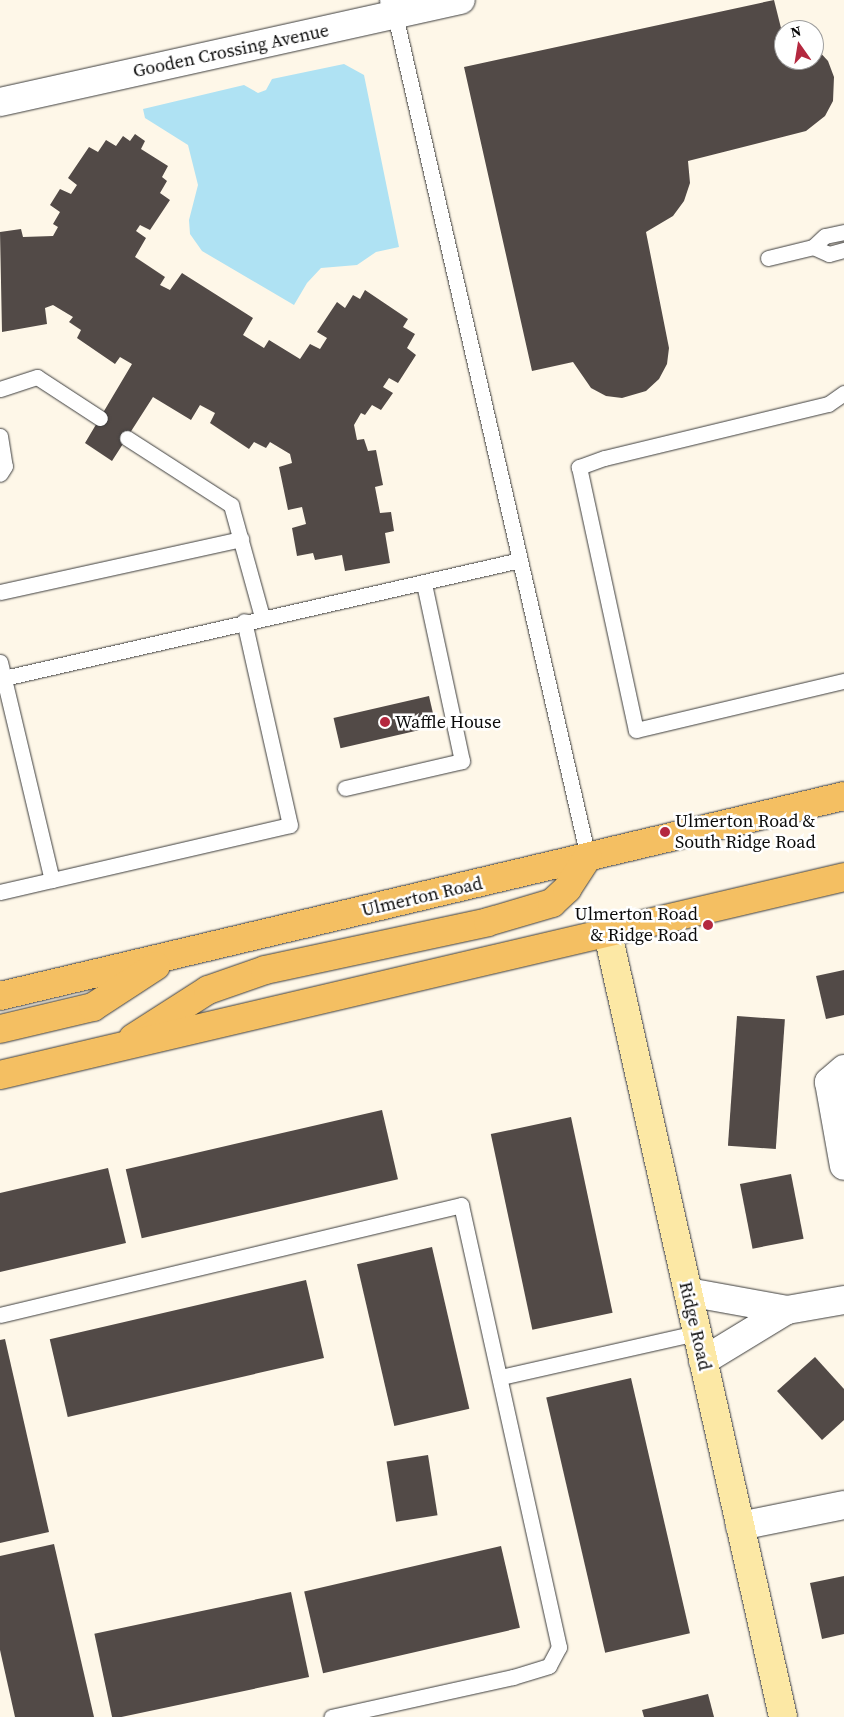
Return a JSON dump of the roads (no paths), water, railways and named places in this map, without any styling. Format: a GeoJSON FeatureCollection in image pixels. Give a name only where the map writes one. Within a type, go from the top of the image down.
{"type":"FeatureCollection","features":[{"type":"Feature","properties":{"kind":"main road","name":"Ulmerton Road"},"geometry":{"type":"LineString","coordinates":[[0,996],[844,796]]}},
{"type":"Feature","properties":{"kind":"main road"},"geometry":{"type":"LineString","coordinates":[[117,1049],[208,990],[265,970],[488,922],[552,904],[568,889],[588,857]]}},
{"type":"Feature","properties":{"kind":"main road"},"geometry":{"type":"LineString","coordinates":[[0,1075],[608,934],[844,877]]}},
{"type":"Feature","properties":{"kind":"main road"},"geometry":{"type":"LineString","coordinates":[[0,1029],[93,1007],[172,956]]}},
{"type":"Feature","properties":{"kind":"street","name":"Gooden Crossing Avenue"},"geometry":{"type":"LineString","coordinates":[[0,102],[393,5],[461,0]]}},
{"type":"Feature","properties":{"kind":"street","name":"Ridge Road"},"geometry":{"type":"LineString","coordinates":[[608,934],[783,1717]]}},
{"type":"Feature","properties":{"kind":"street"},"geometry":{"type":"LineString","coordinates":[[844,1069],[829,1082],[844,1166]]}},
{"type":"Feature","properties":{"kind":"street"},"geometry":{"type":"LineString","coordinates":[[688,1292],[787,1310],[844,1300]]}},
{"type":"Feature","properties":{"kind":"street"},"geometry":{"type":"LineString","coordinates":[[703,1361],[787,1310]]}},
{"type":"Feature","properties":{"kind":"street"},"geometry":{"type":"LineString","coordinates":[[740,1526],[844,1505]]}},
{"type":"Feature","properties":{"kind":"lane"},"geometry":{"type":"LineString","coordinates":[[393,5],[588,857]]}},
{"type":"Feature","properties":{"kind":"lane"},"geometry":{"type":"LineString","coordinates":[[768,258],[813,247],[825,236],[844,232]]}},
{"type":"Feature","properties":{"kind":"lane"},"geometry":{"type":"LineString","coordinates":[[813,247],[829,254],[844,250]]}},
{"type":"Feature","properties":{"kind":"lane"},"geometry":{"type":"LineString","coordinates":[[0,389],[37,377],[100,418]]}},
{"type":"Feature","properties":{"kind":"lane"},"geometry":{"type":"LineString","coordinates":[[844,394],[828,404],[604,458],[580,468],[636,730],[844,681]]}},
{"type":"Feature","properties":{"kind":"lane"},"geometry":{"type":"LineString","coordinates":[[0,436],[5,466],[0,474]]}},
{"type":"Feature","properties":{"kind":"lane"},"geometry":{"type":"LineString","coordinates":[[127,438],[230,505],[262,617]]}},
{"type":"Feature","properties":{"kind":"lane"},"geometry":{"type":"LineString","coordinates":[[0,592],[241,540]]}},
{"type":"Feature","properties":{"kind":"lane"},"geometry":{"type":"LineString","coordinates":[[52,880],[1,670],[244,621],[520,560]]}},
{"type":"Feature","properties":{"kind":"lane"},"geometry":{"type":"LineString","coordinates":[[345,788],[462,761],[424,582]]}},
{"type":"Feature","properties":{"kind":"lane"},"geometry":{"type":"LineString","coordinates":[[0,892],[290,825],[244,621]]}},
{"type":"Feature","properties":{"kind":"lane"},"geometry":{"type":"LineString","coordinates":[[0,1314],[461,1205],[560,1647],[549,1666],[513,1677],[331,1717]]}},
{"type":"Feature","properties":{"kind":"lane"},"geometry":{"type":"LineString","coordinates":[[501,1377],[697,1333]]}},
{"type":"Feature","properties":{"kind":"water"},"geometry":{"type":"Polygon","coordinates":[[[344,64],[364,75],[399,247],[376,252],[357,265],[321,268],[307,283],[294,305],[202,251],[190,234],[189,220],[198,185],[188,145],[145,118],[143,109],[244,85],[258,93],[266,90],[272,79],[344,64]]]}},
{"type":"Feature","properties":{"kind":"place","name":"Waffle House"},"geometry":{"type":"Point","coordinates":[385,722]}},
{"type":"Feature","properties":{"kind":"place","name":"Ulmerton Road & South Ridge Road"},"geometry":{"type":"Point","coordinates":[665,832]}},
{"type":"Feature","properties":{"kind":"place","name":"Ulmerton Road & Ridge Road"},"geometry":{"type":"Point","coordinates":[708,925]}}]}
